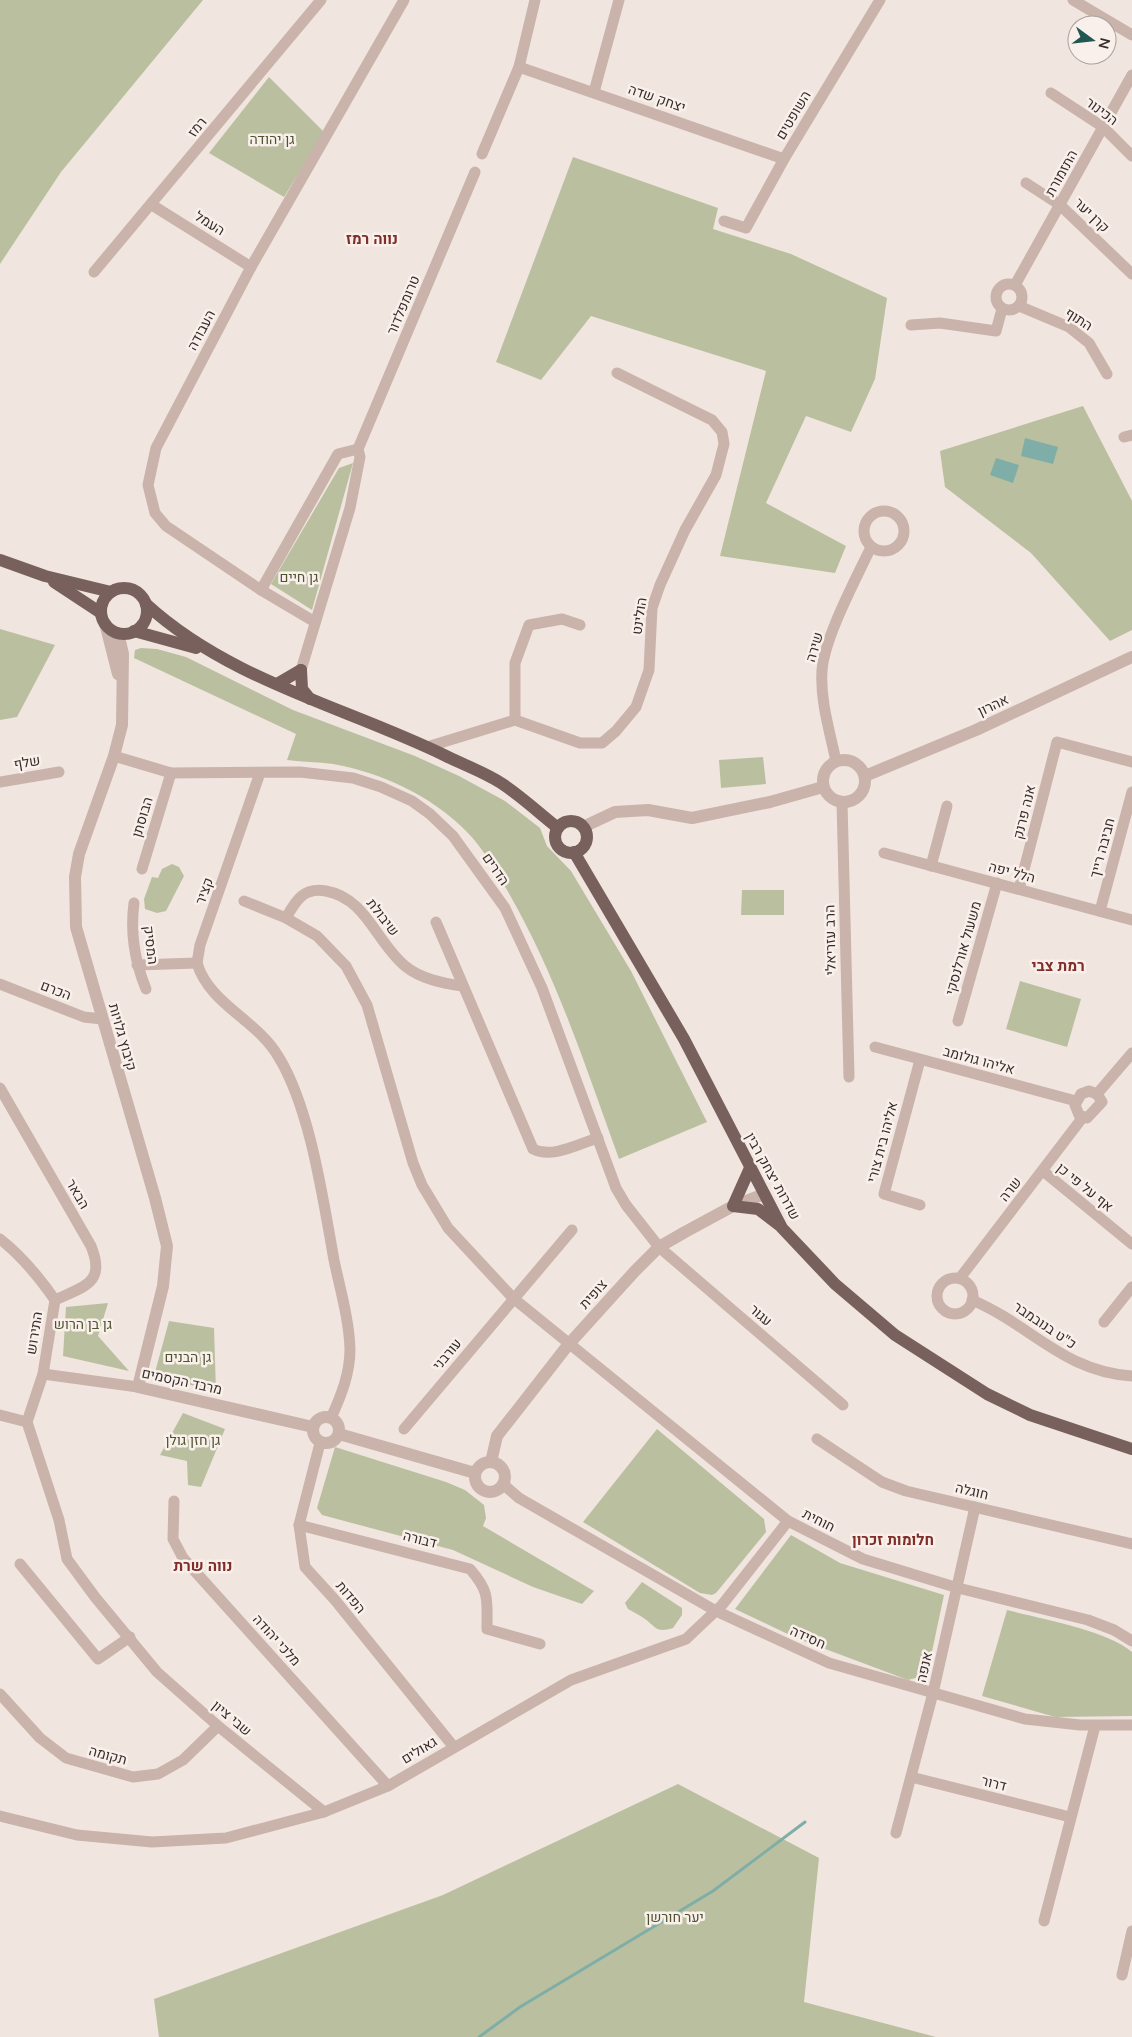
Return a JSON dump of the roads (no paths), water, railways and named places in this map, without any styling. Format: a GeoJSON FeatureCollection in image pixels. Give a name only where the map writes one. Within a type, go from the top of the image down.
{"type":"FeatureCollection","features":[{"type":"Feature","properties":{"kind":"main road"},"geometry":{"type":"LineString","coordinates":[[0,560],[45,576],[111,592],[128,588],[139,594],[146,604],[172,628],[213,653],[310,699],[427,747],[500,782],[558,828]]}},
{"type":"Feature","properties":{"kind":"main road"},"geometry":{"type":"LineString","coordinates":[[45,576],[103,618],[118,633],[134,631],[213,653]]}},
{"type":"Feature","properties":{"kind":"main road"},"geometry":{"type":"LineString","coordinates":[[103,618],[103,601],[111,592]]}},
{"type":"Feature","properties":{"kind":"main road"},"geometry":{"type":"LineString","coordinates":[[134,631],[145,619],[146,604]]}},
{"type":"Feature","properties":{"kind":"main road"},"geometry":{"type":"LineString","coordinates":[[277,684],[301,670],[302,689],[310,699]]}},
{"type":"Feature","properties":{"kind":"main road"},"geometry":{"type":"LineString","coordinates":[[570,821],[583,827],[586,834],[586,842],[582,849],[574,852],[564,851],[556,843],[555,838],[558,828],[570,821]]}},
{"type":"Feature","properties":{"kind":"main road","name":"שדרות יצחק רבין"},"geometry":{"type":"LineString","coordinates":[[574,852],[684,1039],[782,1228],[835,1284],[895,1335],[987,1394],[1030,1414],[1132,1449]]}},
{"type":"Feature","properties":{"kind":"main road"},"geometry":{"type":"LineString","coordinates":[[750,1168],[734,1206],[758,1209],[782,1228]]}},
{"type":"Feature","properties":{"kind":"street","name":"רמז"},"geometry":{"type":"LineString","coordinates":[[94,272],[322,0]]}},
{"type":"Feature","properties":{"kind":"street","name":"העבודה"},"geometry":{"type":"LineString","coordinates":[[315,622],[261,590],[166,526],[154,513],[148,484],[156,448],[251,267],[404,0]]}},
{"type":"Feature","properties":{"kind":"street"},"geometry":{"type":"LineString","coordinates":[[482,154],[518,67],[535,0]]}},
{"type":"Feature","properties":{"kind":"street"},"geometry":{"type":"LineString","coordinates":[[594,92],[619,0]]}},
{"type":"Feature","properties":{"kind":"street","name":"השופטים"},"geometry":{"type":"LineString","coordinates":[[724,221],[746,228],[784,159],[880,0]]}},
{"type":"Feature","properties":{"kind":"street"},"geometry":{"type":"LineString","coordinates":[[1073,0],[1132,35]]}},
{"type":"Feature","properties":{"kind":"street","name":"יצחק שדה"},"geometry":{"type":"LineString","coordinates":[[518,67],[784,159]]}},
{"type":"Feature","properties":{"kind":"street","name":"התזמורת"},"geometry":{"type":"LineString","coordinates":[[1015,285],[1132,75]]}},
{"type":"Feature","properties":{"kind":"street","name":"הכינור"},"geometry":{"type":"LineString","coordinates":[[1051,93],[1103,127],[1132,156]]}},
{"type":"Feature","properties":{"kind":"street","name":"טרומפלדור"},"geometry":{"type":"LineString","coordinates":[[301,670],[350,508],[360,457],[358,449],[475,172]]}},
{"type":"Feature","properties":{"kind":"street","name":"קרן יער"},"geometry":{"type":"LineString","coordinates":[[1026,183],[1060,205],[1132,274]]}},
{"type":"Feature","properties":{"kind":"street","name":"העמל"},"geometry":{"type":"LineString","coordinates":[[152,205],[251,267]]}},
{"type":"Feature","properties":{"kind":"street"},"geometry":{"type":"LineString","coordinates":[[1015,285],[1022,294],[1019,306],[1013,310],[1002,309],[996,302],[996,293],[1002,286],[1015,285]]}},
{"type":"Feature","properties":{"kind":"street","name":"התוף"},"geometry":{"type":"LineString","coordinates":[[1019,306],[1069,327],[1089,343],[1107,374]]}},
{"type":"Feature","properties":{"kind":"street"},"geometry":{"type":"LineString","coordinates":[[911,325],[940,323],[996,331],[1002,309]]}},
{"type":"Feature","properties":{"kind":"street","name":"הולינט"},"geometry":{"type":"LineString","coordinates":[[514,720],[580,744],[602,743],[616,731],[636,707],[649,670],[652,608],[684,530],[716,475],[724,444],[722,432],[712,420],[617,373]]}},
{"type":"Feature","properties":{"kind":"street"},"geometry":{"type":"LineString","coordinates":[[261,590],[338,454],[358,449]]}},
{"type":"Feature","properties":{"kind":"street","name":"שירה"},"geometry":{"type":"LineString","coordinates":[[836,761],[822,694],[822,670],[825,653],[832,633],[871,547]]}},
{"type":"Feature","properties":{"kind":"street","name":"קיבוץ גלויות"},"geometry":{"type":"LineString","coordinates":[[103,618],[122,696]]}},
{"type":"Feature","properties":{"kind":"street"},"geometry":{"type":"LineString","coordinates":[[427,747],[514,720],[515,664],[529,625],[562,619],[580,625]]}},
{"type":"Feature","properties":{"kind":"street","name":"קיבוץ גלויות"},"geometry":{"type":"LineString","coordinates":[[118,633],[123,654],[122,725],[114,756],[79,854],[75,877],[76,927],[155,1198],[167,1246],[163,1286],[138,1387]]}},
{"type":"Feature","properties":{"kind":"street","name":"אהרון"},"geometry":{"type":"LineString","coordinates":[[864,776],[976,730],[1132,657]]}},
{"type":"Feature","properties":{"kind":"street","name":"אנה פרנק"},"geometry":{"type":"LineString","coordinates":[[1019,889],[1057,742],[1132,762]]}},
{"type":"Feature","properties":{"kind":"street","name":"הדרים"},"geometry":{"type":"LineString","coordinates":[[114,756],[171,773],[322,773],[353,778],[381,787],[412,801],[430,814],[453,836],[505,908],[542,988],[616,1188],[626,1205],[659,1247]]}},
{"type":"Feature","properties":{"kind":"street"},"geometry":{"type":"LineString","coordinates":[[843,760],[857,764],[864,776],[863,789],[860,795],[849,802],[830,798],[824,787],[823,781],[826,769],[836,761],[843,760]]}},
{"type":"Feature","properties":{"kind":"street","name":"שלף"},"geometry":{"type":"LineString","coordinates":[[0,782],[58,772]]}},
{"type":"Feature","properties":{"kind":"street","name":"הבוסתן"},"geometry":{"type":"LineString","coordinates":[[142,869],[171,773]]}},
{"type":"Feature","properties":{"kind":"street","name":"קציר"},"geometry":{"type":"LineString","coordinates":[[197,963],[200,945],[260,773]]}},
{"type":"Feature","properties":{"kind":"street"},"geometry":{"type":"LineString","coordinates":[[583,827],[615,812],[648,810],[692,818],[770,802],[824,787]]}},
{"type":"Feature","properties":{"kind":"street","name":"חביבה רייך"},"geometry":{"type":"LineString","coordinates":[[1100,911],[1132,792]]}},
{"type":"Feature","properties":{"kind":"street","name":"הרב עזריאלי"},"geometry":{"type":"LineString","coordinates":[[842,802],[848,1077]]}},
{"type":"Feature","properties":{"kind":"street"},"geometry":{"type":"LineString","coordinates":[[931,866],[947,806]]}},
{"type":"Feature","properties":{"kind":"street","name":"הלל יפה"},"geometry":{"type":"LineString","coordinates":[[884,853],[1132,920]]}},
{"type":"Feature","properties":{"kind":"street","name":"משעול אורלנסקי"},"geometry":{"type":"LineString","coordinates":[[958,1021],[996,883]]}},
{"type":"Feature","properties":{"kind":"street","name":"שיבולת"},"geometry":{"type":"LineString","coordinates":[[286,918],[297,899],[306,891],[324,891],[340,894],[353,902],[393,954],[405,966],[421,976],[462,986]]}},
{"type":"Feature","properties":{"kind":"street"},"geometry":{"type":"LineString","coordinates":[[244,901],[286,918],[318,936],[346,966],[367,1005],[413,1163],[422,1185],[448,1228],[513,1298],[568,1345]]}},
{"type":"Feature","properties":{"kind":"street","name":"המסיק"},"geometry":{"type":"LineString","coordinates":[[134,903],[134,938],[137,965],[146,989]]}},
{"type":"Feature","properties":{"kind":"street"},"geometry":{"type":"LineString","coordinates":[[436,922],[533,1149],[542,1154],[554,1152],[598,1138]]}},
{"type":"Feature","properties":{"kind":"street"},"geometry":{"type":"LineString","coordinates":[[137,965],[197,963],[207,985],[252,1026],[278,1055],[297,1099],[320,1187],[348,1331],[348,1370],[344,1389],[331,1418]]}},
{"type":"Feature","properties":{"kind":"street","name":"הכרם"},"geometry":{"type":"LineString","coordinates":[[0,984],[84,1017],[102,1019]]}},
{"type":"Feature","properties":{"kind":"street","name":"אליהו גולומב"},"geometry":{"type":"LineString","coordinates":[[875,1047],[1076,1101]]}},
{"type":"Feature","properties":{"kind":"street"},"geometry":{"type":"LineString","coordinates":[[1097,1094],[1132,1053]]}},
{"type":"Feature","properties":{"kind":"street","name":"אליהו בית צורי"},"geometry":{"type":"LineString","coordinates":[[920,1060],[884,1194],[920,1205]]}},
{"type":"Feature","properties":{"kind":"street","name":"הבאר"},"geometry":{"type":"LineString","coordinates":[[0,1088],[91,1246],[98,1264],[95,1275],[88,1284],[56,1300]]}},
{"type":"Feature","properties":{"kind":"street"},"geometry":{"type":"LineString","coordinates":[[1085,1092],[1097,1094],[1102,1102],[1089,1118],[1083,1117],[1077,1112],[1076,1101],[1085,1092]]}},
{"type":"Feature","properties":{"kind":"street","name":"שרה"},"geometry":{"type":"LineString","coordinates":[[960,1278],[1043,1172],[1083,1117]]}},
{"type":"Feature","properties":{"kind":"street","name":"אף על פי כן"},"geometry":{"type":"LineString","coordinates":[[1043,1172],[1132,1244]]}},
{"type":"Feature","properties":{"kind":"street","name":"צופית"},"geometry":{"type":"LineString","coordinates":[[491,1462],[497,1436],[568,1345],[635,1270],[659,1247],[734,1206],[764,1194]]}},
{"type":"Feature","properties":{"kind":"street","name":"עורבני"},"geometry":{"type":"LineString","coordinates":[[404,1429],[572,1230]]}},
{"type":"Feature","properties":{"kind":"street","name":"התירוש"},"geometry":{"type":"LineString","coordinates":[[0,1239],[13,1248],[40,1278],[56,1300],[43,1374],[27,1422]]}},
{"type":"Feature","properties":{"kind":"street","name":"עגור"},"geometry":{"type":"LineString","coordinates":[[659,1247],[843,1405]]}},
{"type":"Feature","properties":{"kind":"street"},"geometry":{"type":"LineString","coordinates":[[960,1278],[969,1285],[972,1300],[966,1310],[954,1314],[943,1310],[937,1293],[943,1282],[948,1279],[960,1278]]}},
{"type":"Feature","properties":{"kind":"street"},"geometry":{"type":"LineString","coordinates":[[1104,1322],[1132,1287]]}},
{"type":"Feature","properties":{"kind":"street","name":"כ\"ט בנובמבר"},"geometry":{"type":"LineString","coordinates":[[972,1300],[998,1311],[1064,1357],[1106,1374],[1132,1376]]}},
{"type":"Feature","properties":{"kind":"street","name":"חוחית"},"geometry":{"type":"LineString","coordinates":[[568,1345],[788,1521],[863,1559],[958,1588],[1088,1620],[1114,1630],[1132,1641]]}},
{"type":"Feature","properties":{"kind":"street","name":"מרבד הקסמים"},"geometry":{"type":"LineString","coordinates":[[43,1374],[138,1387],[313,1427]]}},
{"type":"Feature","properties":{"kind":"street"},"geometry":{"type":"LineString","coordinates":[[0,1415],[27,1422]]}},
{"type":"Feature","properties":{"kind":"street"},"geometry":{"type":"LineString","coordinates":[[331,1418],[337,1423],[339,1434],[334,1441],[320,1443],[315,1438],[313,1427],[318,1419],[331,1418]]}},
{"type":"Feature","properties":{"kind":"street","name":"שבי ציון"},"geometry":{"type":"LineString","coordinates":[[27,1422],[59,1520],[67,1559],[95,1597],[157,1672],[218,1726],[324,1812]]}},
{"type":"Feature","properties":{"kind":"street"},"geometry":{"type":"LineString","coordinates":[[339,1434],[476,1473]]}},
{"type":"Feature","properties":{"kind":"street","name":"חוגלה"},"geometry":{"type":"LineString","coordinates":[[817,1439],[882,1482],[906,1491],[1132,1544]]}},
{"type":"Feature","properties":{"kind":"street","name":"הפדות"},"geometry":{"type":"LineString","coordinates":[[320,1443],[299,1525],[305,1567],[453,1746]]}},
{"type":"Feature","properties":{"kind":"street"},"geometry":{"type":"LineString","coordinates":[[491,1462],[499,1464],[505,1472],[504,1485],[497,1492],[483,1491],[476,1484],[476,1473],[483,1464],[491,1462]]}},
{"type":"Feature","properties":{"kind":"street","name":"חסידה"},"geometry":{"type":"LineString","coordinates":[[504,1485],[519,1498],[716,1611],[829,1663],[1025,1719],[1095,1726],[1132,1724]]}},
{"type":"Feature","properties":{"kind":"street","name":"מלכי יהודה"},"geometry":{"type":"LineString","coordinates":[[174,1501],[173,1539],[183,1558],[388,1786]]}},
{"type":"Feature","properties":{"kind":"street","name":"אנפה"},"geometry":{"type":"LineString","coordinates":[[896,1833],[933,1693],[976,1507]]}},
{"type":"Feature","properties":{"kind":"street","name":"גאולים"},"geometry":{"type":"LineString","coordinates":[[0,1816],[77,1835],[152,1842],[226,1838],[324,1812],[388,1786],[453,1746],[571,1680],[686,1639],[716,1611],[788,1521]]}},
{"type":"Feature","properties":{"kind":"street","name":"דבורה"},"geometry":{"type":"LineString","coordinates":[[299,1525],[470,1568],[487,1593],[487,1629],[540,1644]]}},
{"type":"Feature","properties":{"kind":"street"},"geometry":{"type":"LineString","coordinates":[[20,1564],[98,1659],[130,1637]]}},
{"type":"Feature","properties":{"kind":"street","name":"תקומה"},"geometry":{"type":"LineString","coordinates":[[0,1694],[40,1738],[66,1758],[133,1777],[158,1774],[183,1760],[218,1726]]}},
{"type":"Feature","properties":{"kind":"street"},"geometry":{"type":"LineString","coordinates":[[1044,1921],[1095,1726]]}},
{"type":"Feature","properties":{"kind":"street","name":"דרור"},"geometry":{"type":"LineString","coordinates":[[911,1777],[1070,1817]]}},
{"type":"Feature","properties":{"kind":"street"},"geometry":{"type":"LineString","coordinates":[[1122,1975],[1132,1931]]}},
{"type":"Feature","properties":{"kind":"water"},"geometry":{"type":"Polygon","coordinates":[[[1025,438],[1058,447],[1053,464],[1021,456],[1025,438]]]}},
{"type":"Feature","properties":{"kind":"water"},"geometry":{"type":"Polygon","coordinates":[[[996,458],[1019,465],[1013,483],[990,475],[996,458]]]}},
{"type":"Feature","properties":{"kind":"waterway"},"geometry":{"type":"LineString","coordinates":[[479,2037],[520,2007],[713,1891],[805,1822]]}},
{"type":"Feature","properties":{"kind":"district","name":"נווה רמז"},"geometry":{"type":"Point","coordinates":[372,238]}},
{"type":"Feature","properties":{"kind":"district","name":"רמת צבי"},"geometry":{"type":"Point","coordinates":[1058,965]}},
{"type":"Feature","properties":{"kind":"district","name":"חלומות זכרון"},"geometry":{"type":"Point","coordinates":[893,1539]}},
{"type":"Feature","properties":{"kind":"district","name":"נווה שרת"},"geometry":{"type":"Point","coordinates":[203,1565]}},
{"type":"Feature","properties":{"kind":"park label","name":"גן יהודה"},"geometry":{"type":"Point","coordinates":[272,139]}},
{"type":"Feature","properties":{"kind":"park label","name":"גן חיים"},"geometry":{"type":"Point","coordinates":[299,577]}},
{"type":"Feature","properties":{"kind":"park label","name":"גן בן הרוש"},"geometry":{"type":"Point","coordinates":[83,1324]}},
{"type":"Feature","properties":{"kind":"park label","name":"גן הבנים"},"geometry":{"type":"Point","coordinates":[188,1357]}},
{"type":"Feature","properties":{"kind":"park label","name":"גן חזן גולן"},"geometry":{"type":"Point","coordinates":[193,1440]}},
{"type":"Feature","properties":{"kind":"park label","name":"יער חורשן"},"geometry":{"type":"Point","coordinates":[675,1917]}}]}
